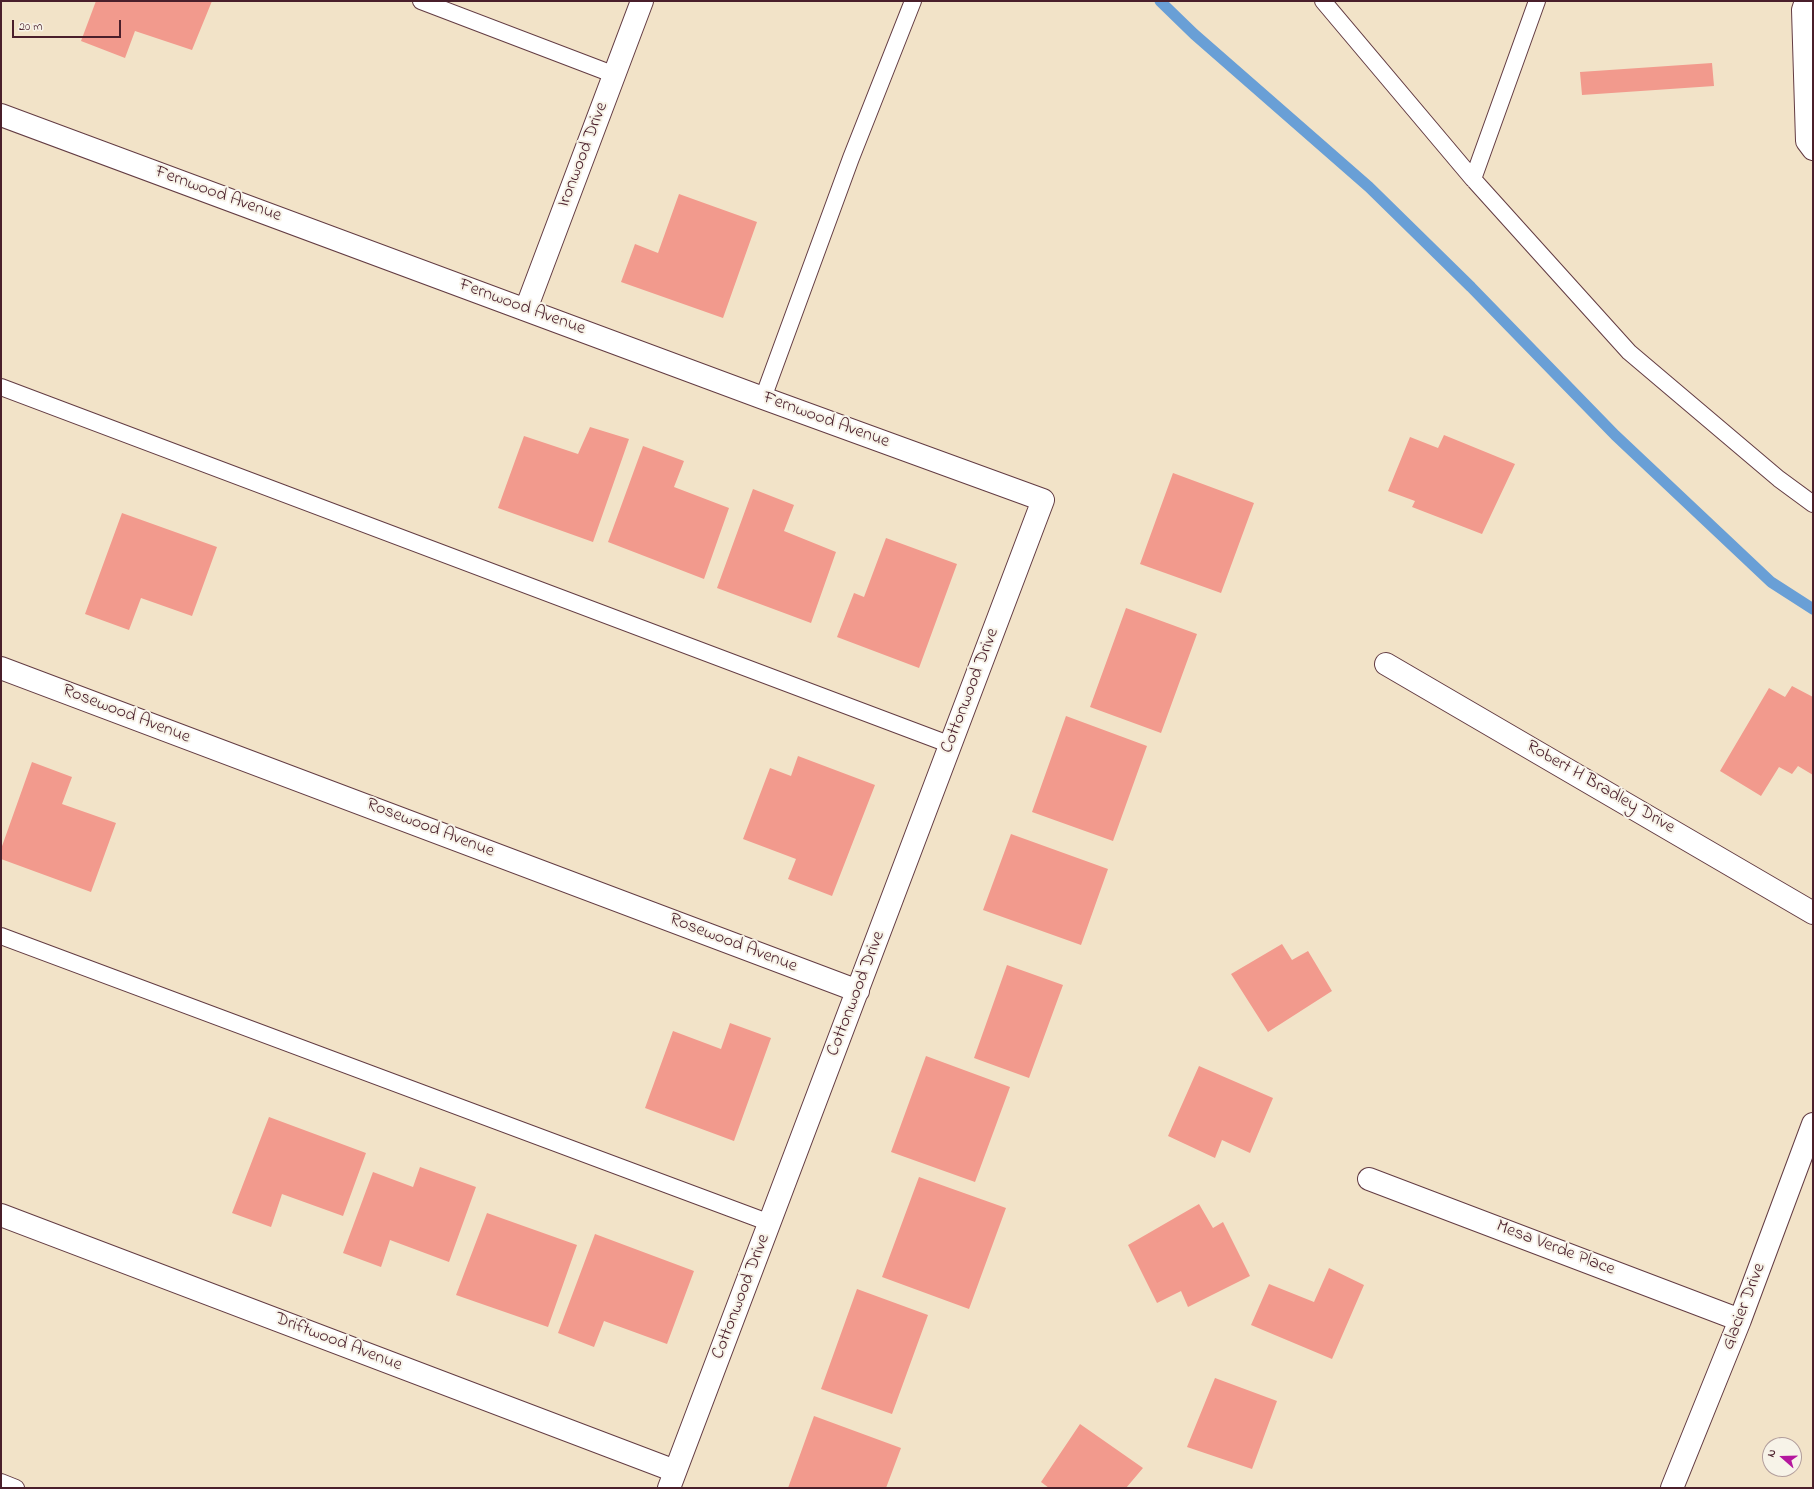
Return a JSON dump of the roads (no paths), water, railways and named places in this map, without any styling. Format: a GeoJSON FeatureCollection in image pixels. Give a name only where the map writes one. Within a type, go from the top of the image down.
{"type":"FeatureCollection","features":[{"type":"Feature","properties":{"kind":"street","name":"Ironwood Drive"},"geometry":{"type":"LineString","coordinates":[[526,309],[642,1]]}},
{"type":"Feature","properties":{"kind":"street"},"geometry":{"type":"LineString","coordinates":[[1806,1],[1803,10],[1808,141],[1813,149]]}},
{"type":"Feature","properties":{"kind":"street","name":"Fernwood Avenue"},"geometry":{"type":"LineString","coordinates":[[1,115],[763,398],[1043,500]]}},
{"type":"Feature","properties":{"kind":"street","name":"Cottonwood Drive"},"geometry":{"type":"LineString","coordinates":[[672,1480],[1043,500]]}},
{"type":"Feature","properties":{"kind":"street","name":"Robert H Bradley Drive"},"geometry":{"type":"LineString","coordinates":[[1386,664],[1813,913]]}},
{"type":"Feature","properties":{"kind":"street","name":"Rosewood Avenue"},"geometry":{"type":"LineString","coordinates":[[1,668],[858,991]]}},
{"type":"Feature","properties":{"kind":"street","name":"Glacier Drive"},"geometry":{"type":"LineString","coordinates":[[1672,1488],[1740,1320],[1813,1124]]}},
{"type":"Feature","properties":{"kind":"street","name":"Mesa Verde Place"},"geometry":{"type":"LineString","coordinates":[[1369,1179],[1740,1320]]}},
{"type":"Feature","properties":{"kind":"street","name":"Driftwood Avenue"},"geometry":{"type":"LineString","coordinates":[[1,1216],[672,1480]]}},
{"type":"Feature","properties":{"kind":"lane"},"geometry":{"type":"LineString","coordinates":[[421,1],[615,74]]}},
{"type":"Feature","properties":{"kind":"lane"},"geometry":{"type":"LineString","coordinates":[[763,398],[852,158],[913,1]]}},
{"type":"Feature","properties":{"kind":"lane"},"geometry":{"type":"LineString","coordinates":[[1323,1],[1473,179],[1629,352],[1779,479],[1813,504]]}},
{"type":"Feature","properties":{"kind":"lane"},"geometry":{"type":"LineString","coordinates":[[1473,179],[1537,1]]}},
{"type":"Feature","properties":{"kind":"lane"},"geometry":{"type":"LineString","coordinates":[[1,387],[951,745]]}},
{"type":"Feature","properties":{"kind":"lane"},"geometry":{"type":"LineString","coordinates":[[1,936],[770,1223]]}},
{"type":"Feature","properties":{"kind":"lane"},"geometry":{"type":"LineString","coordinates":[[1,1482],[16,1488]]}},
{"type":"Feature","properties":{"kind":"waterway"},"geometry":{"type":"LineString","coordinates":[[1160,1],[1194,34],[1369,187],[1471,287],[1615,435],[1771,582],[1813,609]]}}]}
